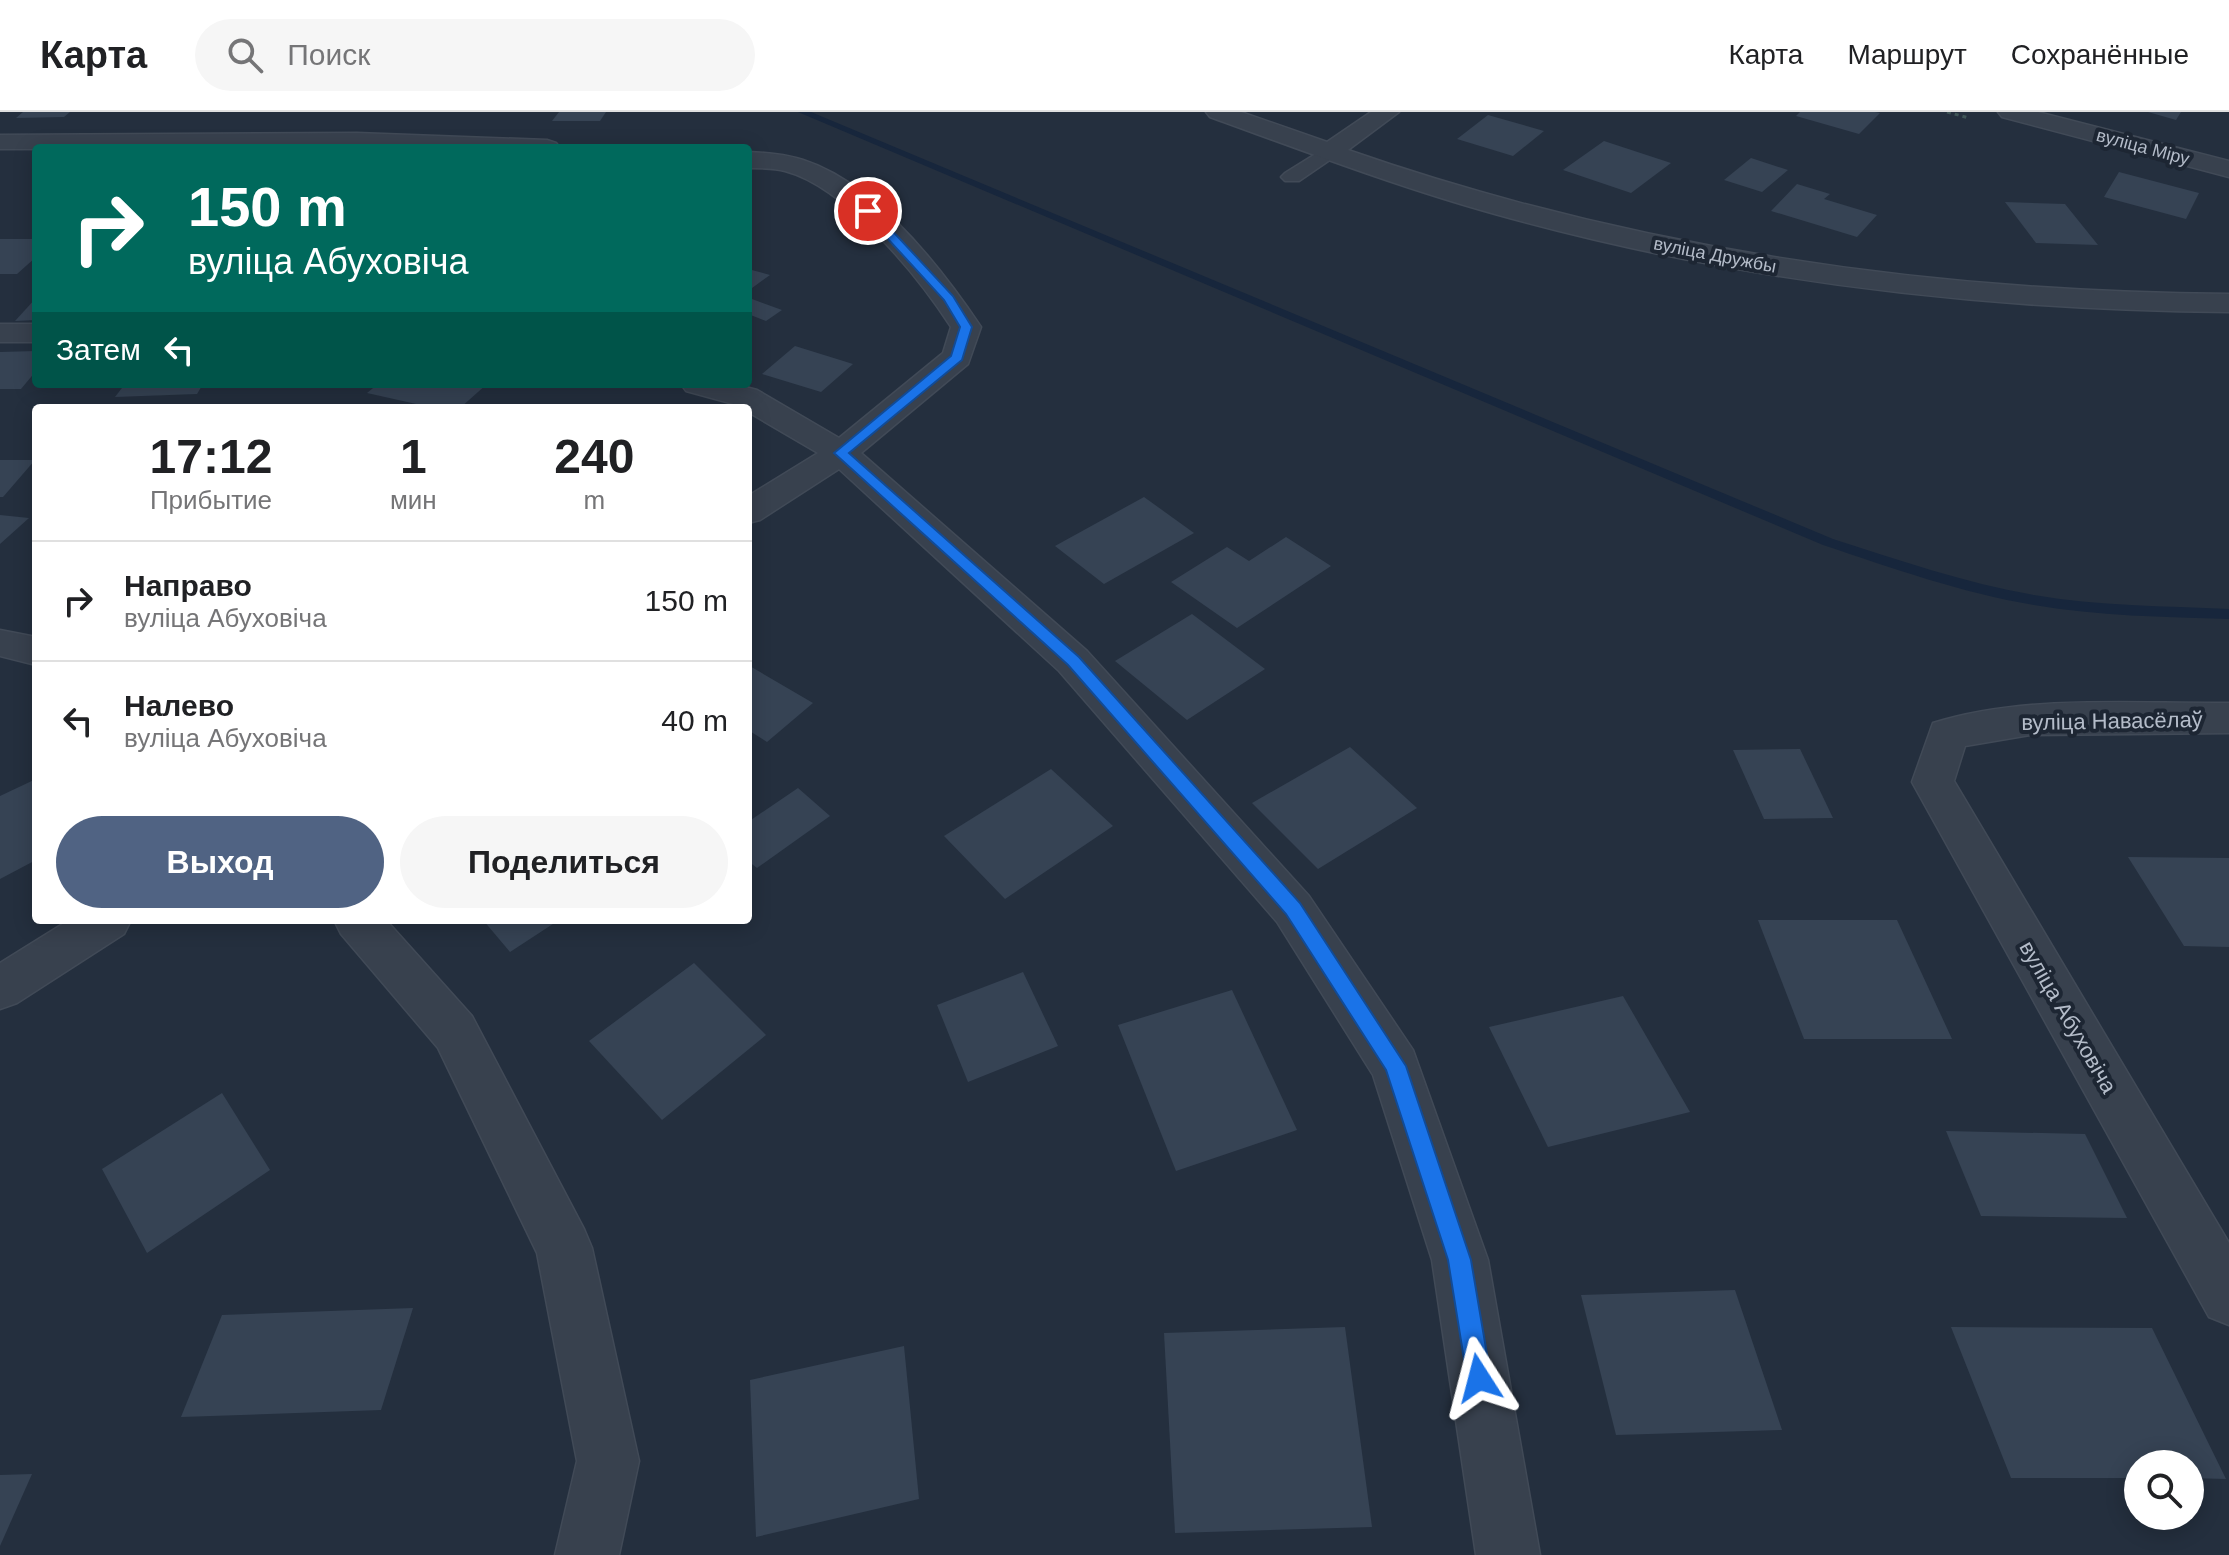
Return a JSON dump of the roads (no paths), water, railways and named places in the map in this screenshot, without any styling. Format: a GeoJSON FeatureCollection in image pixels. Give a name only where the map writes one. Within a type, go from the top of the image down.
{"type":"FeatureCollection","features":[{"type":"Feature","properties":{"kind":"street","name":"вуліца Дружбы"},"geometry":{"type":"LineString","coordinates":[[1218,112],[1476,200],[1619,236],[1803,272],[1961,293],[2126,304],[2229,303]]}},
{"type":"Feature","properties":{"kind":"street"},"geometry":{"type":"LineString","coordinates":[[1330,151],[1387,112]]}},
{"type":"Feature","properties":{"kind":"street","name":"вуліца Міру"},"geometry":{"type":"LineString","coordinates":[[2010,112],[2229,169]]}},
{"type":"Feature","properties":{"kind":"street"},"geometry":{"type":"LineString","coordinates":[[0,142],[357,140],[452,144]]}},
{"type":"Feature","properties":{"kind":"street"},"geometry":{"type":"LineString","coordinates":[[752,160],[794,165],[829,180],[878,222],[949,298],[966,327],[957,357],[841,453],[752,509]]}},
{"type":"Feature","properties":{"kind":"street"},"geometry":{"type":"LineString","coordinates":[[0,333],[32,333]]}},
{"type":"Feature","properties":{"kind":"street"},"geometry":{"type":"LineString","coordinates":[[712,388],[746,397],[841,453],[1073,661],[1293,909],[1395,1066],[1460,1260],[1508,1555]]}},
{"type":"Feature","properties":{"kind":"street"},"geometry":{"type":"LineString","coordinates":[[0,643],[32,650]]}},
{"type":"Feature","properties":{"kind":"street","name":"вуліца Навасёлаў"},"geometry":{"type":"LineString","coordinates":[[1948,734],[2030,720],[2229,718]]}},
{"type":"Feature","properties":{"kind":"street","name":"вуліца Абуховіча"},"geometry":{"type":"LineString","coordinates":[[1948,734],[1933,782],[2229,1297]]}},
{"type":"Feature","properties":{"kind":"street"},"geometry":{"type":"LineString","coordinates":[[0,988],[102,924]]}},
{"type":"Feature","properties":{"kind":"street"},"geometry":{"type":"LineString","coordinates":[[360,924],[455,1032],[564,1248],[608,1461],[587,1555]]}},
{"type":"Feature","properties":{"kind":"lane"},"geometry":{"type":"LineString","coordinates":[[1292,177],[1330,151]]}},
{"type":"Feature","properties":{"kind":"waterway"},"geometry":{"type":"LineString","coordinates":[[803,112],[1828,542],[1956,582],[2034,600],[2107,608],[2229,614]]}}]}
